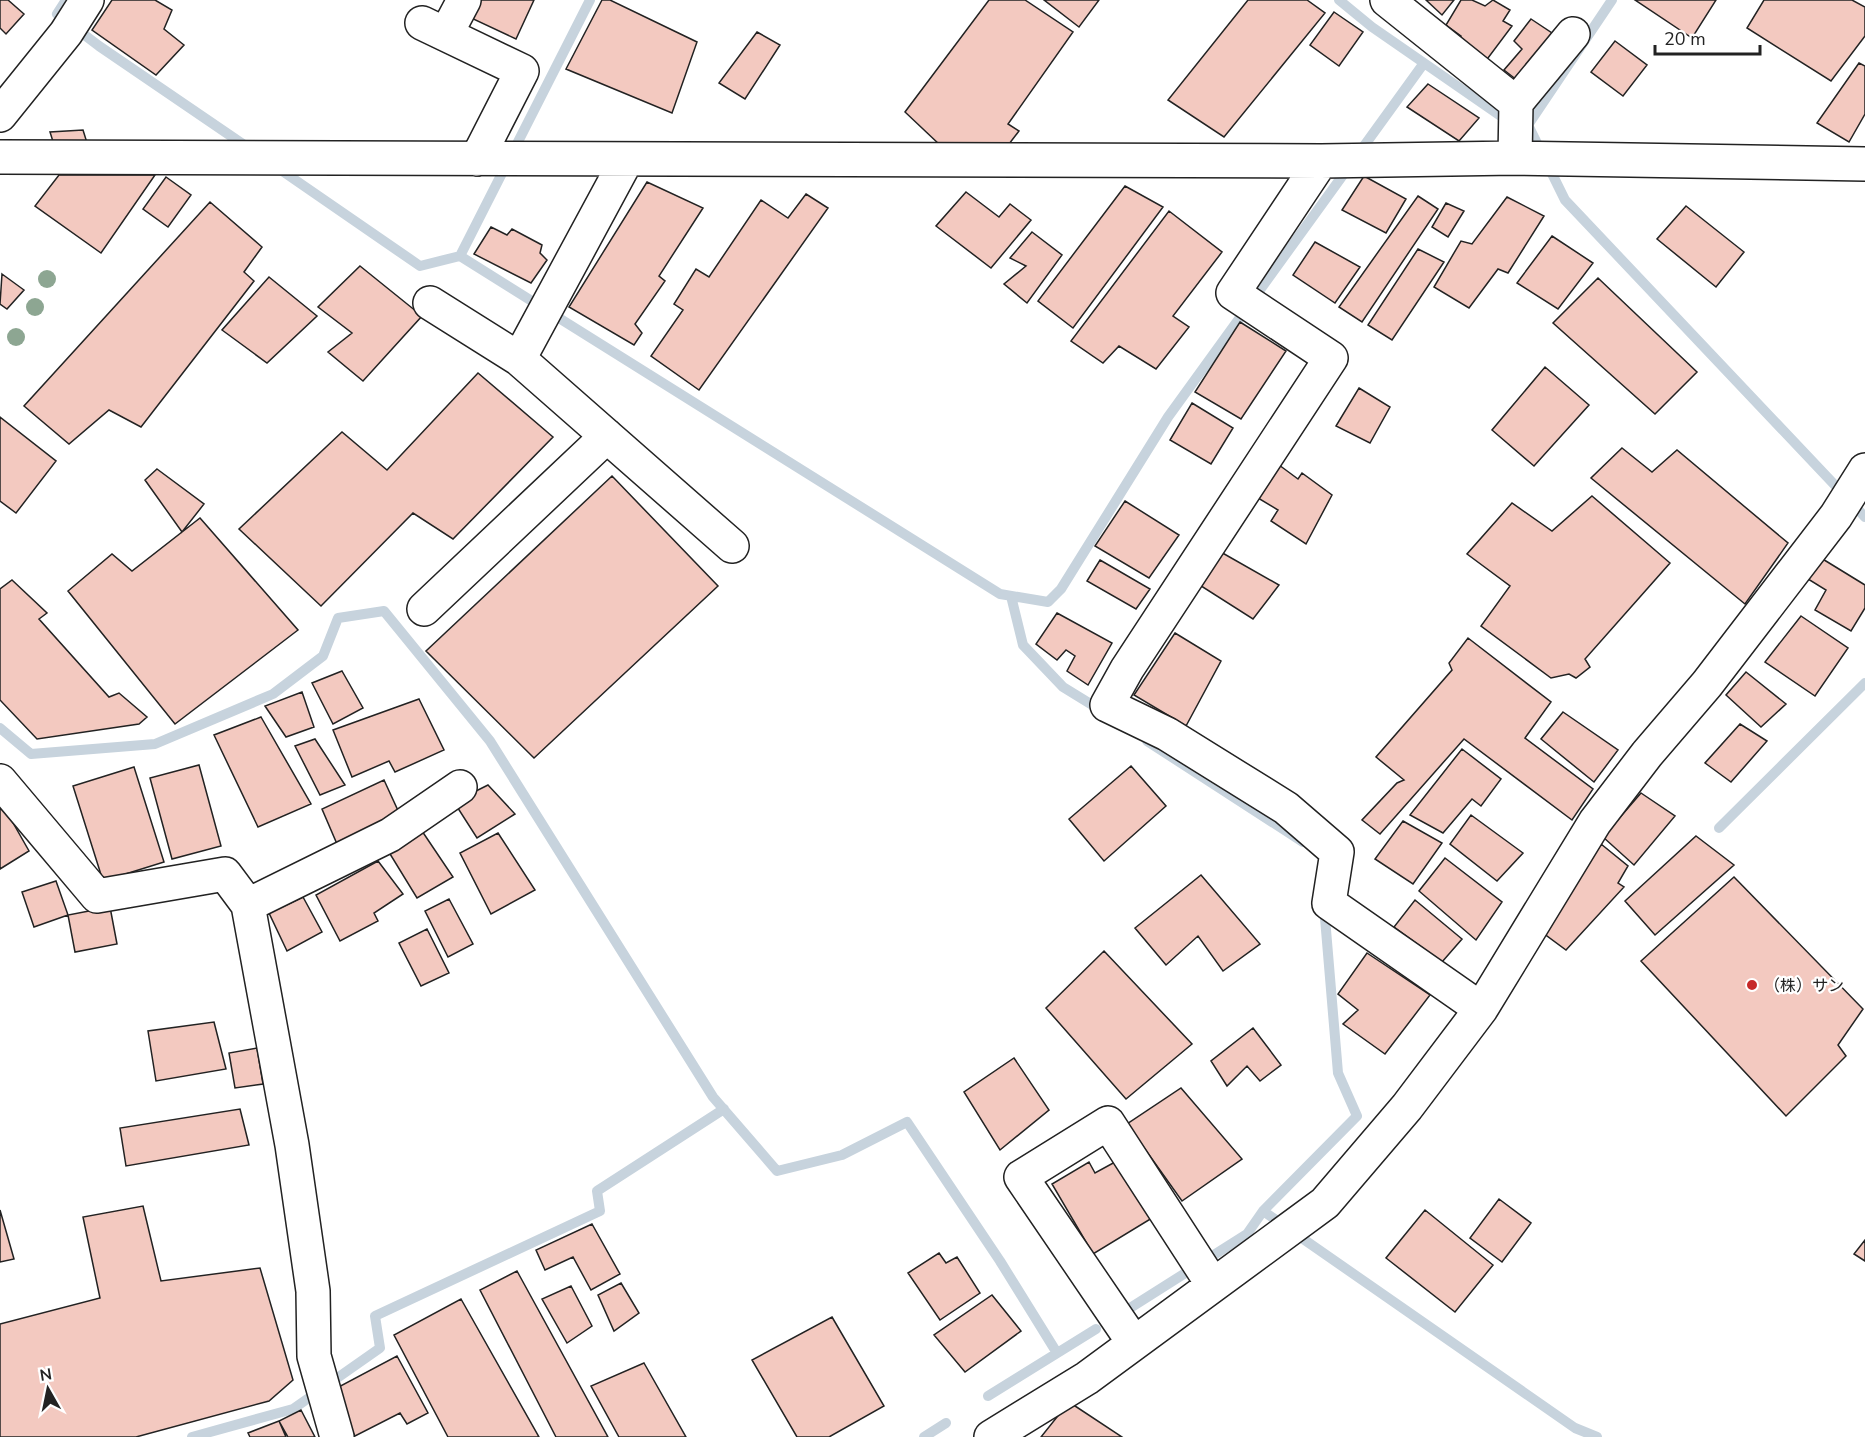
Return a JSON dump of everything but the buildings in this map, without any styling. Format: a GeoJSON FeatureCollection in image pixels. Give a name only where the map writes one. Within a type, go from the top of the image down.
{"type":"FeatureCollection","features":[{"type":"Feature","properties":{"kind":"street"},"geometry":{"type":"LineString","coordinates":[[464,0],[434,29],[522,70],[500,159]]}},
{"type":"Feature","properties":{"kind":"street"},"geometry":{"type":"LineString","coordinates":[[1387,0],[1526,137]]}},
{"type":"Feature","properties":{"kind":"street"},"geometry":{"type":"LineString","coordinates":[[0,115],[76,17]]}},
{"type":"Feature","properties":{"kind":"street"},"geometry":{"type":"LineString","coordinates":[[1526,137],[1572,34]]}},
{"type":"Feature","properties":{"kind":"street"},"geometry":{"type":"LineString","coordinates":[[0,158],[1321,161],[1526,137],[1865,165]]}},
{"type":"Feature","properties":{"kind":"street"},"geometry":{"type":"LineString","coordinates":[[519,359],[627,159]]}},
{"type":"Feature","properties":{"kind":"street"},"geometry":{"type":"LineString","coordinates":[[1321,161],[1233,293],[1330,358],[1127,669],[1107,705],[1167,734],[1286,808],[1337,852],[1329,903],[1481,1009]]}},
{"type":"Feature","properties":{"kind":"street"},"geometry":{"type":"LineString","coordinates":[[430,303],[519,359],[732,546]]}},
{"type":"Feature","properties":{"kind":"street"},"geometry":{"type":"LineString","coordinates":[[424,609],[607,436]]}},
{"type":"Feature","properties":{"kind":"street"},"geometry":{"type":"LineString","coordinates":[[991,1437],[1087,1378],[1122,1325],[1204,1270],[1291,1228],[1325,1203],[1399,1116],[1481,1009],[1595,822],[1647,754],[1707,684],[1836,516],[1860,478]]}},
{"type":"Feature","properties":{"kind":"street"},"geometry":{"type":"LineString","coordinates":[[0,781],[97,896],[225,874],[248,905],[292,1145],[313,1291],[314,1356],[337,1437]]}},
{"type":"Feature","properties":{"kind":"street"},"geometry":{"type":"LineString","coordinates":[[248,905],[390,835],[460,787]]}},
{"type":"Feature","properties":{"kind":"street"},"geometry":{"type":"LineString","coordinates":[[1122,1325],[1021,1177],[1107,1123],[1204,1270]]}},
{"type":"Feature","properties":{"kind":"waterway"},"geometry":{"type":"LineString","coordinates":[[66,0],[57,14],[99,46],[250,149]]}},
{"type":"Feature","properties":{"kind":"waterway"},"geometry":{"type":"LineString","coordinates":[[275,166],[420,266],[460,256],[590,0]]}},
{"type":"Feature","properties":{"kind":"waterway"},"geometry":{"type":"LineString","coordinates":[[1339,0],[1372,27],[1515,126],[1528,125],[1565,200],[1865,517]]}},
{"type":"Feature","properties":{"kind":"waterway"},"geometry":{"type":"LineString","coordinates":[[1528,125],[1612,0]]}},
{"type":"Feature","properties":{"kind":"waterway"},"geometry":{"type":"LineString","coordinates":[[460,256],[1000,594],[1048,602],[1061,589],[1168,417],[1424,63]]}},
{"type":"Feature","properties":{"kind":"waterway"},"geometry":{"type":"LineString","coordinates":[[1011,596],[1023,645],[1063,687],[1102,711]]}},
{"type":"Feature","properties":{"kind":"waterway"},"geometry":{"type":"LineString","coordinates":[[0,728],[31,754],[155,744],[273,694],[323,656],[338,618],[384,611],[490,741],[713,1097],[777,1171],[842,1155],[907,1122],[1000,1261],[1057,1353]]}},
{"type":"Feature","properties":{"kind":"waterway"},"geometry":{"type":"LineString","coordinates":[[1719,828],[1865,683]]}},
{"type":"Feature","properties":{"kind":"waterway"},"geometry":{"type":"LineString","coordinates":[[1147,741],[1303,842]]}},
{"type":"Feature","properties":{"kind":"waterway"},"geometry":{"type":"LineString","coordinates":[[1119,1315],[1247,1234],[1263,1211],[1357,1116],[1338,1073],[1324,906]]}},
{"type":"Feature","properties":{"kind":"waterway"},"geometry":{"type":"LineString","coordinates":[[192,1437],[293,1409],[380,1348],[375,1316],[600,1211],[597,1191],[724,1109]]}},
{"type":"Feature","properties":{"kind":"waterway"},"geometry":{"type":"LineString","coordinates":[[1263,1211],[1575,1428],[1597,1437]]}},
{"type":"Feature","properties":{"kind":"waterway"},"geometry":{"type":"LineString","coordinates":[[988,1396],[1096,1329]]}},
{"type":"Feature","properties":{"kind":"waterway"},"geometry":{"type":"LineString","coordinates":[[924,1437],[946,1423]]}},
{"type":"Feature","properties":{"kind":"place","name":"（株）サン"},"geometry":{"type":"Point","coordinates":[1752,985]}}]}
